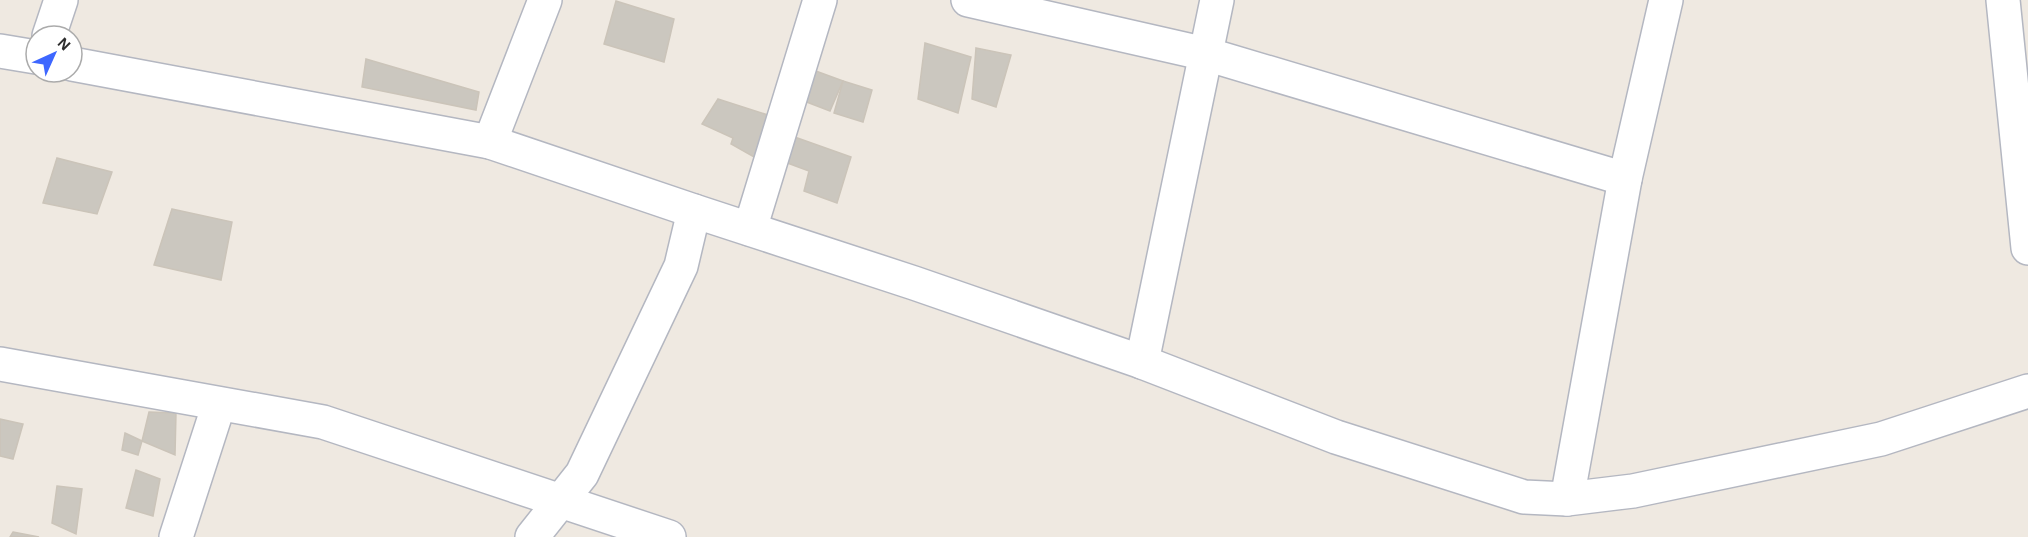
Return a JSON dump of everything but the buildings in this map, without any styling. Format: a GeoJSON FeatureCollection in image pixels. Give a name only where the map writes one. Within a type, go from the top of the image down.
{"type":"FeatureCollection","features":[{"type":"Feature","properties":{"kind":"street"},"geometry":{"type":"LineString","coordinates":[[53,24],[61,0]]}},
{"type":"Feature","properties":{"kind":"street"},"geometry":{"type":"LineString","coordinates":[[490,142],[545,0]]}},
{"type":"Feature","properties":{"kind":"street"},"geometry":{"type":"LineString","coordinates":[[750,229],[820,0]]}},
{"type":"Feature","properties":{"kind":"street"},"geometry":{"type":"LineString","coordinates":[[968,0],[1206,54],[1625,179]]}},
{"type":"Feature","properties":{"kind":"street"},"geometry":{"type":"LineString","coordinates":[[1142,362],[1217,0]]}},
{"type":"Feature","properties":{"kind":"street"},"geometry":{"type":"LineString","coordinates":[[1567,499],[1625,179],[1666,0]]}},
{"type":"Feature","properties":{"kind":"street"},"geometry":{"type":"LineString","coordinates":[[2003,0],[2028,248]]}},
{"type":"Feature","properties":{"kind":"street"},"geometry":{"type":"LineString","coordinates":[[0,51],[24,55]]}},
{"type":"Feature","properties":{"kind":"street"},"geometry":{"type":"LineString","coordinates":[[84,66],[490,142],[914,283],[1142,362],[1347,441],[1524,497],[1567,499],[1633,491],[1881,439],[2028,391]]}},
{"type":"Feature","properties":{"kind":"street"},"geometry":{"type":"LineString","coordinates":[[532,537],[582,474],[681,266],[694,211]]}},
{"type":"Feature","properties":{"kind":"street"},"geometry":{"type":"LineString","coordinates":[[0,364],[324,422],[669,537]]}},
{"type":"Feature","properties":{"kind":"street"},"geometry":{"type":"LineString","coordinates":[[176,537],[219,404]]}}]}
